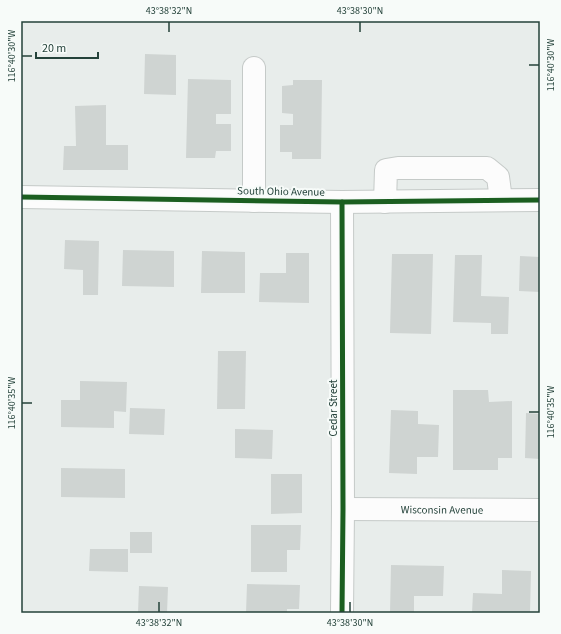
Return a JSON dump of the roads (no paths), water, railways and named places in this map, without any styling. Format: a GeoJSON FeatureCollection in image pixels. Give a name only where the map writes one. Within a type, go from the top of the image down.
{"type":"FeatureCollection","features":[{"type":"Feature","properties":{"kind":"street"},"geometry":{"type":"LineString","coordinates":[[254,68],[254,201]]}},
{"type":"Feature","properties":{"kind":"street"},"geometry":{"type":"LineString","coordinates":[[385,202],[386,170],[398,168],[487,168],[498,177],[501,200]]}},
{"type":"Feature","properties":{"kind":"street","name":"South Ohio Avenue"},"geometry":{"type":"LineString","coordinates":[[21,197],[342,202],[540,200]]}},
{"type":"Feature","properties":{"kind":"street","name":"Cedar Street"},"geometry":{"type":"LineString","coordinates":[[342,202],[344,509],[342,613]]}},
{"type":"Feature","properties":{"kind":"street","name":"Wisconsin Avenue"},"geometry":{"type":"LineString","coordinates":[[344,509],[540,510]]}}]}
